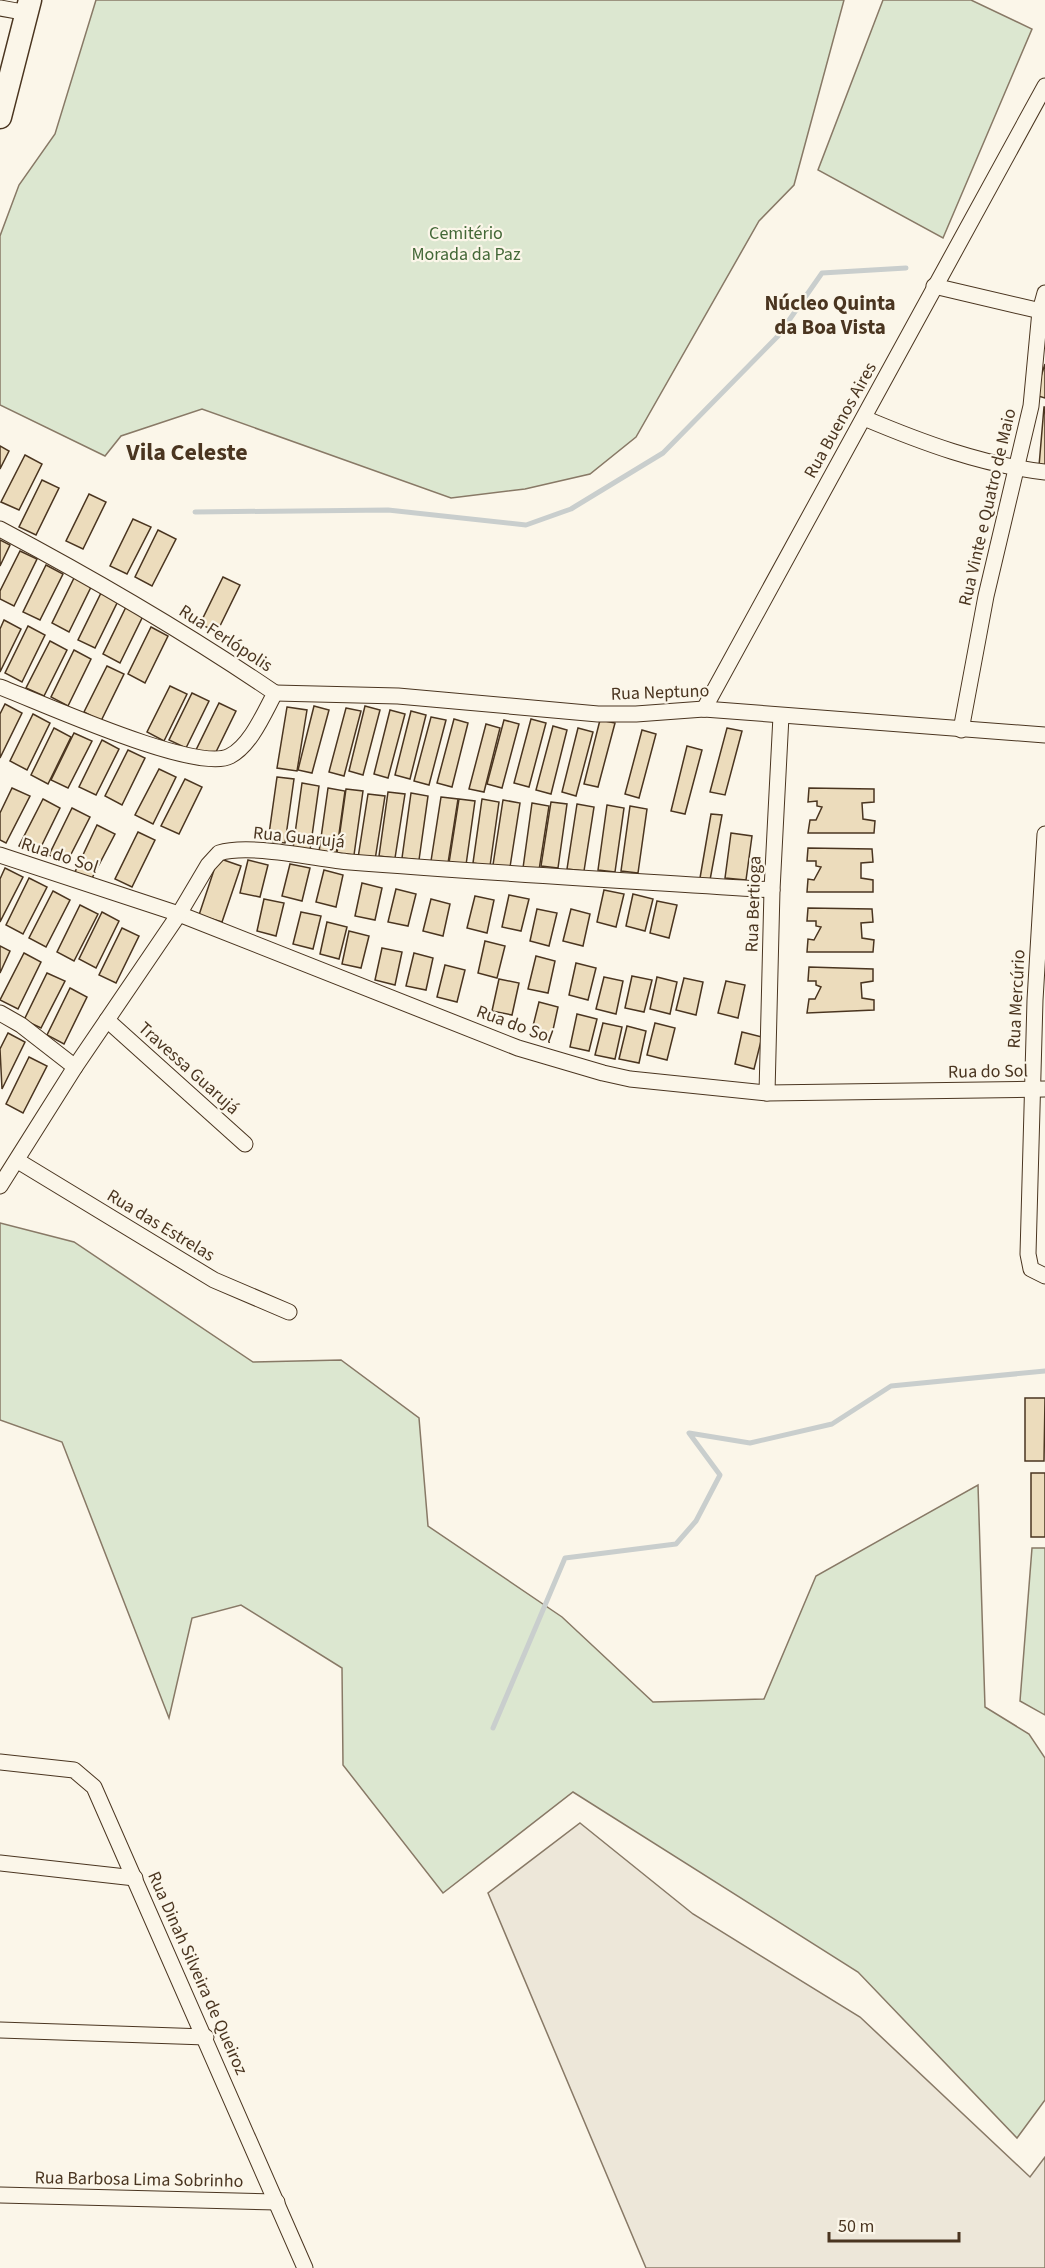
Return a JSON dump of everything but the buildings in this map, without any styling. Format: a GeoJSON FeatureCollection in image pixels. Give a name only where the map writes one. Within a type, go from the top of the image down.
{"type":"FeatureCollection","features":[{"type":"Feature","properties":{"kind":"street"},"geometry":{"type":"LineString","coordinates":[[0,8],[29,6],[0,117]]}},
{"type":"Feature","properties":{"kind":"street","name":"Rua Buenos Aires"},"geometry":{"type":"LineString","coordinates":[[704,709],[934,286],[1045,88]]}},
{"type":"Feature","properties":{"kind":"street"},"geometry":{"type":"LineString","coordinates":[[934,286],[1043,312]]}},
{"type":"Feature","properties":{"kind":"street","name":"Rua Vinte e Quatro de Maio"},"geometry":{"type":"LineString","coordinates":[[961,730],[986,596],[1017,469],[1035,380],[1045,292]]}},
{"type":"Feature","properties":{"kind":"street"},"geometry":{"type":"LineString","coordinates":[[864,418],[913,438],[1017,469],[1045,472]]}},
{"type":"Feature","properties":{"kind":"street","name":"Rua Ferlópolis"},"geometry":{"type":"LineString","coordinates":[[0,529],[85,574],[222,657],[275,693],[237,752],[228,758],[210,760],[154,747],[0,687]]}},
{"type":"Feature","properties":{"kind":"street","name":"Rua Neptuno"},"geometry":{"type":"LineString","coordinates":[[275,693],[388,695],[598,714],[704,709],[1045,735]]}},
{"type":"Feature","properties":{"kind":"street","name":"Rua Bertioga"},"geometry":{"type":"LineString","coordinates":[[767,1093],[772,890],[781,716]]}},
{"type":"Feature","properties":{"kind":"street","name":"Rua Mercúrio"},"geometry":{"type":"LineString","coordinates":[[1039,1274],[1029,1265],[1028,1254],[1039,1089],[1045,834]]}},
{"type":"Feature","properties":{"kind":"street","name":"Rua Guarujá"},"geometry":{"type":"LineString","coordinates":[[0,1186],[18,1161],[75,1066],[179,914],[208,865],[219,853],[251,850],[330,860],[772,890]]}},
{"type":"Feature","properties":{"kind":"street","name":"Rua do Sol"},"geometry":{"type":"LineString","coordinates":[[0,855],[179,914],[518,1048],[630,1079],[767,1093],[1039,1089]]}},
{"type":"Feature","properties":{"kind":"street"},"geometry":{"type":"LineString","coordinates":[[0,1013],[21,1025],[75,1066]]}},
{"type":"Feature","properties":{"kind":"street","name":"Travessa Guarujá"},"geometry":{"type":"LineString","coordinates":[[107,1020],[245,1144]]}},
{"type":"Feature","properties":{"kind":"street","name":"Rua das Estrelas"},"geometry":{"type":"LineString","coordinates":[[18,1161],[214,1280],[289,1312]]}},
{"type":"Feature","properties":{"kind":"street","name":"Rua Dinah Silveira de Queiroz"},"geometry":{"type":"LineString","coordinates":[[0,1762],[74,1770],[84,1776],[94,1787],[206,2037],[305,2268]]}},
{"type":"Feature","properties":{"kind":"street"},"geometry":{"type":"LineString","coordinates":[[0,1863],[135,1878]]}},
{"type":"Feature","properties":{"kind":"street"},"geometry":{"type":"LineString","coordinates":[[0,2030],[206,2037]]}},
{"type":"Feature","properties":{"kind":"street","name":"Rua Barbosa Lima Sobrinho"},"geometry":{"type":"LineString","coordinates":[[0,2195],[277,2202]]}},
{"type":"Feature","properties":{"kind":"green space","name":"Cemitério Morada da Paz"},"geometry":{"type":"Polygon","coordinates":[[[96,0],[844,0],[794,185],[759,221],[636,437],[590,474],[525,489],[451,498],[202,409],[121,436],[105,456],[0,405],[0,236],[19,185],[55,134],[96,0]]]}},
{"type":"Feature","properties":{"kind":"green space"},"geometry":{"type":"Polygon","coordinates":[[[883,0],[971,0],[1032,29],[943,238],[818,170],[883,0]]]}},
{"type":"Feature","properties":{"kind":"green space"},"geometry":{"type":"Polygon","coordinates":[[[0,1223],[74,1242],[253,1362],[341,1360],[419,1418],[428,1526],[562,1617],[653,1702],[764,1699],[816,1576],[978,1485],[985,1707],[1029,1734],[1045,1758],[1045,2100],[1017,2138],[858,1972],[573,1792],[443,1893],[343,1765],[342,1668],[241,1605],[192,1618],[169,1718],[62,1442],[0,1420],[0,1223]]]}},
{"type":"Feature","properties":{"kind":"green space"},"geometry":{"type":"Polygon","coordinates":[[[1032,1548],[1045,1548],[1045,1715],[1020,1701],[1032,1548]]]}},
{"type":"Feature","properties":{"kind":"shaded area"},"geometry":{"type":"Polygon","coordinates":[[[580,1823],[693,1914],[860,2017],[1030,2177],[1045,2157],[1045,2268],[646,2268],[488,1893],[580,1823]]]}},
{"type":"Feature","properties":{"kind":"waterway"},"geometry":{"type":"LineString","coordinates":[[195,512],[388,510],[526,525],[571,509],[663,453],[778,336],[822,273],[906,268]]}},
{"type":"Feature","properties":{"kind":"waterway"},"geometry":{"type":"LineString","coordinates":[[493,1728],[565,1558],[676,1544],[696,1521],[720,1475],[689,1433],[750,1443],[832,1424],[891,1386],[1045,1371]]}},
{"type":"Feature","properties":{"kind":"district","name":"Núcleo Quinta da Boa Vista"},"geometry":{"type":"Point","coordinates":[830,315]}},
{"type":"Feature","properties":{"kind":"district","name":"Vila Celeste"},"geometry":{"type":"Point","coordinates":[187,452]}}]}
